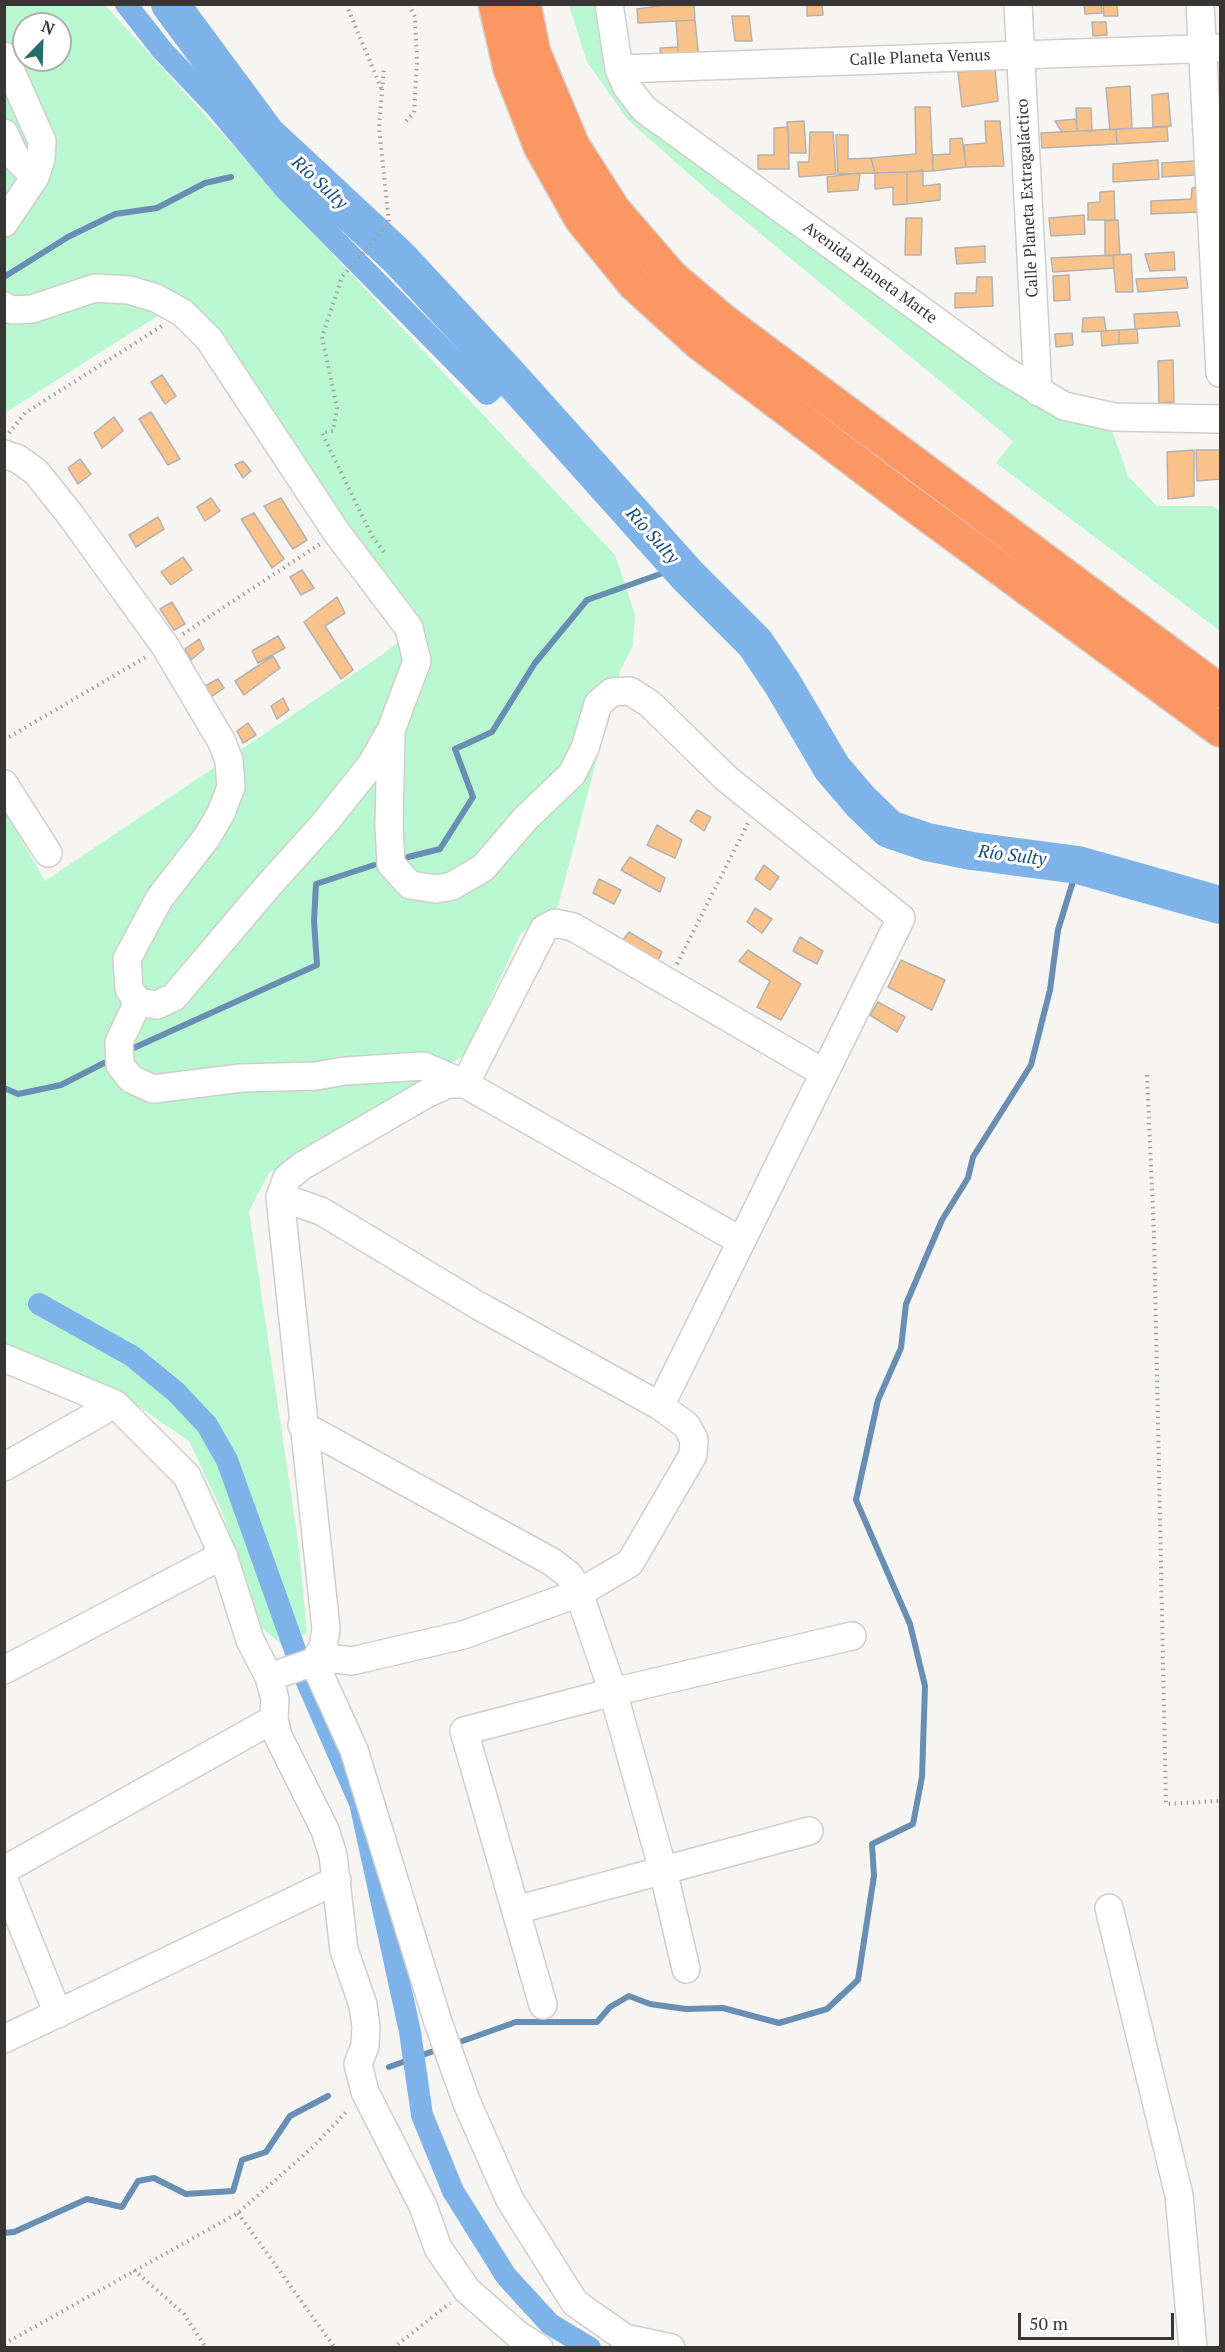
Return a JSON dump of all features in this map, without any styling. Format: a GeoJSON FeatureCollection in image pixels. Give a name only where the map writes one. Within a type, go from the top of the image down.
{"type":"FeatureCollection","features":[{"type":"Feature","properties":{"kind":"highway"},"geometry":{"type":"LineString","coordinates":[[495,4],[510,69],[540,146],[581,219],[634,284],[699,343],[900,495],[1221,730]]}},
{"type":"Feature","properties":{"kind":"highway"},"geometry":{"type":"LineString","coordinates":[[524,4],[534,53],[573,146],[614,210],[672,277],[725,322],[1221,691]]}},
{"type":"Feature","properties":{"kind":"street","name":"Avenida Planeta Marte"},"geometry":{"type":"LineString","coordinates":[[609,4],[620,69],[627,87],[644,109],[1002,369],[1064,406],[1114,417],[1221,419]]}},
{"type":"Feature","properties":{"kind":"street","name":"Calle Planeta Extragaláctico"},"geometry":{"type":"LineString","coordinates":[[1018,4],[1038,392]]}},
{"type":"Feature","properties":{"kind":"street"},"geometry":{"type":"LineString","coordinates":[[1200,4],[1212,49],[1221,373]]}},
{"type":"Feature","properties":{"kind":"street","name":"Calle Planeta Venus"},"geometry":{"type":"LineString","coordinates":[[620,69],[1212,49]]}},
{"type":"Feature","properties":{"kind":"street"},"geometry":{"type":"LineString","coordinates":[[4,56],[42,141],[41,159],[35,177],[4,223]]}},
{"type":"Feature","properties":{"kind":"street"},"geometry":{"type":"LineString","coordinates":[[4,133],[16,158],[35,177]]}},
{"type":"Feature","properties":{"kind":"street"},"geometry":{"type":"LineString","coordinates":[[4,306],[12,310],[32,309],[95,288],[129,291],[156,298],[183,313],[209,339],[337,533],[409,628],[417,661],[391,730],[371,765],[323,825],[174,997],[157,1005],[138,1002],[129,989],[127,959],[159,899],[207,837],[221,813],[231,787],[229,761],[222,741],[165,645],[81,529],[36,472],[18,459],[4,454]]}},
{"type":"Feature","properties":{"kind":"street"},"geometry":{"type":"LineString","coordinates":[[391,730],[389,825],[391,864],[410,885],[436,889],[452,886],[483,867],[525,819],[572,774],[585,748],[598,704],[612,692],[630,691],[650,704],[727,779],[902,918],[660,1406]]}},
{"type":"Feature","properties":{"kind":"street"},"geometry":{"type":"LineString","coordinates":[[4,784],[48,853]]}},
{"type":"Feature","properties":{"kind":"street"},"geometry":{"type":"LineString","coordinates":[[465,1084],[544,929],[555,923],[573,927],[824,1073]]}},
{"type":"Feature","properties":{"kind":"street"},"geometry":{"type":"LineString","coordinates":[[138,1002],[119,1042],[120,1065],[131,1080],[153,1089],[241,1078],[316,1076],[345,1071],[423,1066],[465,1084],[741,1241]]}},
{"type":"Feature","properties":{"kind":"street"},"geometry":{"type":"LineString","coordinates":[[465,1084],[448,1084],[426,1094],[302,1166],[287,1178],[280,1197],[302,1425],[325,1608],[326,1629],[317,1659],[354,1750],[438,2022],[467,2103],[510,2200],[575,2304],[625,2338],[671,2348]]}},
{"type":"Feature","properties":{"kind":"street"},"geometry":{"type":"LineString","coordinates":[[269,1677],[317,1659],[352,1661],[463,1635],[579,1593],[630,1563],[693,1455],[694,1439],[686,1425],[660,1406],[478,1306],[321,1210],[280,1197]]}},
{"type":"Feature","properties":{"kind":"street"},"geometry":{"type":"LineString","coordinates":[[4,1358],[115,1404],[187,1476],[223,1555],[250,1640],[269,1677],[275,1699],[273,1719],[287,1757],[325,1830],[337,1880],[344,1950],[363,2005],[366,2027],[365,2046],[358,2064],[364,2092],[423,2206],[438,2248],[467,2290],[518,2335],[539,2348]]}},
{"type":"Feature","properties":{"kind":"street"},"geometry":{"type":"LineString","coordinates":[[4,1467],[115,1404]]}},
{"type":"Feature","properties":{"kind":"street"},"geometry":{"type":"LineString","coordinates":[[302,1425],[552,1562],[569,1575],[579,1593],[612,1692],[663,1870],[686,1969]]}},
{"type":"Feature","properties":{"kind":"street"},"geometry":{"type":"LineString","coordinates":[[4,1670],[223,1555]]}},
{"type":"Feature","properties":{"kind":"street"},"geometry":{"type":"LineString","coordinates":[[543,2006],[464,1731],[612,1692],[852,1636]]}},
{"type":"Feature","properties":{"kind":"street"},"geometry":{"type":"LineString","coordinates":[[4,1870],[273,1719]]}},
{"type":"Feature","properties":{"kind":"street"},"geometry":{"type":"LineString","coordinates":[[516,1911],[809,1831]]}},
{"type":"Feature","properties":{"kind":"street"},"geometry":{"type":"LineString","coordinates":[[4,1880],[58,2014]]}},
{"type":"Feature","properties":{"kind":"street"},"geometry":{"type":"LineString","coordinates":[[4,2039],[337,1880]]}},
{"type":"Feature","properties":{"kind":"street"},"geometry":{"type":"LineString","coordinates":[[1109,1908],[1179,2195],[1193,2348]]}},
{"type":"Feature","properties":{"kind":"path"},"geometry":{"type":"LineString","coordinates":[[346,4],[382,90]]}},
{"type":"Feature","properties":{"kind":"path"},"geometry":{"type":"LineString","coordinates":[[406,121],[414,113],[417,61],[415,17],[409,4]]}},
{"type":"Feature","properties":{"kind":"path"},"geometry":{"type":"LineString","coordinates":[[384,67],[380,127],[389,223],[342,277],[322,337],[337,408],[333,431],[321,433],[372,536],[386,555]]}},
{"type":"Feature","properties":{"kind":"path"},"geometry":{"type":"LineString","coordinates":[[4,442],[25,414],[183,313]]}},
{"type":"Feature","properties":{"kind":"path"},"geometry":{"type":"LineString","coordinates":[[668,982],[758,804]]}},
{"type":"Feature","properties":{"kind":"path"},"geometry":{"type":"LineString","coordinates":[[1148,1075],[1154,1234],[1166,1804],[1221,1801]]}},
{"type":"Feature","properties":{"kind":"path"},"geometry":{"type":"LineString","coordinates":[[4,2344],[238,2213],[313,2147],[364,2092]]}},
{"type":"Feature","properties":{"kind":"path"},"geometry":{"type":"LineString","coordinates":[[238,2213],[335,2348]]}},
{"type":"Feature","properties":{"kind":"path"},"geometry":{"type":"LineString","coordinates":[[134,2270],[184,2314],[206,2348]]}},
{"type":"Feature","properties":{"kind":"path"},"geometry":{"type":"LineString","coordinates":[[393,2348],[467,2290]]}},
{"type":"Feature","properties":{"kind":"green space"},"geometry":{"type":"Polygon","coordinates":[[[5,5],[105,5],[307,227],[615,555],[635,615],[633,646],[620,671],[558,906],[521,933],[465,1055],[269,1173],[249,1211],[299,1548],[307,1633],[281,1644],[260,1626],[221,1509],[189,1441],[119,1393],[5,1344],[4,810],[45,881],[376,659],[421,625],[186,298],[5,413],[5,5]]]}},
{"type":"Feature","properties":{"kind":"green space"},"geometry":{"type":"Polygon","coordinates":[[[569,5],[599,5],[634,109],[1111,428],[1128,476],[1157,506],[1212,506],[1220,511],[1220,631],[996,463],[1013,441],[706,189],[628,120],[587,62],[569,5]]]}},
{"type":"Feature","properties":{"kind":"building"},"geometry":{"type":"Polygon","coordinates":[[[672,4],[694,4],[695,20],[638,23],[637,9],[672,4]]]}},
{"type":"Feature","properties":{"kind":"building"},"geometry":{"type":"Polygon","coordinates":[[[807,4],[822,4],[823,15],[807,16],[807,4]]]}},
{"type":"Feature","properties":{"kind":"building"},"geometry":{"type":"Polygon","coordinates":[[[1084,4],[1101,4],[1102,13],[1085,14],[1084,4]]]}},
{"type":"Feature","properties":{"kind":"building"},"geometry":{"type":"Polygon","coordinates":[[[1103,4],[1117,4],[1118,16],[1104,16],[1103,4]]]}},
{"type":"Feature","properties":{"kind":"building"},"geometry":{"type":"Polygon","coordinates":[[[732,16],[749,16],[752,41],[735,41],[732,16]]]}},
{"type":"Feature","properties":{"kind":"building"},"geometry":{"type":"Polygon","coordinates":[[[695,20],[699,60],[679,61],[676,21],[695,20]]]}},
{"type":"Feature","properties":{"kind":"building"},"geometry":{"type":"Polygon","coordinates":[[[1092,22],[1106,22],[1107,35],[1093,36],[1092,22]]]}},
{"type":"Feature","properties":{"kind":"building"},"geometry":{"type":"Polygon","coordinates":[[[678,47],[679,61],[661,59],[660,48],[678,47]]]}},
{"type":"Feature","properties":{"kind":"building"},"geometry":{"type":"Polygon","coordinates":[[[995,69],[998,101],[962,107],[958,72],[995,69]]]}},
{"type":"Feature","properties":{"kind":"building"},"geometry":{"type":"Polygon","coordinates":[[[1130,86],[1132,128],[1110,130],[1106,88],[1130,86]]]}},
{"type":"Feature","properties":{"kind":"building"},"geometry":{"type":"Polygon","coordinates":[[[1168,93],[1171,126],[1153,127],[1152,95],[1168,93]]]}},
{"type":"Feature","properties":{"kind":"building"},"geometry":{"type":"Polygon","coordinates":[[[915,107],[930,107],[933,171],[875,173],[871,158],[916,154],[915,107]]]}},
{"type":"Feature","properties":{"kind":"building"},"geometry":{"type":"Polygon","coordinates":[[[1076,108],[1091,108],[1092,131],[1077,131],[1076,108]]]}},
{"type":"Feature","properties":{"kind":"building"},"geometry":{"type":"Polygon","coordinates":[[[1076,119],[1077,131],[1062,132],[1055,121],[1076,119]]]}},
{"type":"Feature","properties":{"kind":"building"},"geometry":{"type":"Polygon","coordinates":[[[804,121],[806,153],[789,153],[787,122],[804,121]]]}},
{"type":"Feature","properties":{"kind":"building"},"geometry":{"type":"Polygon","coordinates":[[[985,121],[1000,121],[1004,166],[966,167],[964,145],[986,143],[985,121]]]}},
{"type":"Feature","properties":{"kind":"building"},"geometry":{"type":"Polygon","coordinates":[[[788,127],[789,169],[758,169],[758,155],[774,155],[774,128],[788,127]]]}},
{"type":"Feature","properties":{"kind":"building"},"geometry":{"type":"Polygon","coordinates":[[[1167,127],[1168,141],[1117,144],[1116,129],[1167,127]]]}},
{"type":"Feature","properties":{"kind":"building"},"geometry":{"type":"Polygon","coordinates":[[[1116,129],[1117,144],[1042,148],[1041,133],[1116,129]]]}},
{"type":"Feature","properties":{"kind":"building"},"geometry":{"type":"Polygon","coordinates":[[[810,132],[833,132],[836,174],[799,177],[798,162],[809,162],[810,132]]]}},
{"type":"Feature","properties":{"kind":"building"},"geometry":{"type":"Polygon","coordinates":[[[836,135],[848,135],[848,159],[871,158],[875,173],[838,174],[836,135]]]}},
{"type":"Feature","properties":{"kind":"building"},"geometry":{"type":"Polygon","coordinates":[[[962,138],[966,167],[933,171],[933,155],[950,154],[950,139],[962,138]]]}},
{"type":"Feature","properties":{"kind":"building"},"geometry":{"type":"Polygon","coordinates":[[[1158,160],[1159,179],[1113,182],[1113,164],[1158,160]]]}},
{"type":"Feature","properties":{"kind":"building"},"geometry":{"type":"Polygon","coordinates":[[[1195,161],[1194,175],[1162,177],[1162,163],[1195,161]]]}},
{"type":"Feature","properties":{"kind":"building"},"geometry":{"type":"Polygon","coordinates":[[[923,170],[923,186],[940,184],[940,200],[907,204],[907,172],[923,170]]]}},
{"type":"Feature","properties":{"kind":"building"},"geometry":{"type":"Polygon","coordinates":[[[907,172],[907,204],[893,205],[893,187],[875,189],[875,173],[907,172]]]}},
{"type":"Feature","properties":{"kind":"building"},"geometry":{"type":"Polygon","coordinates":[[[860,173],[858,190],[828,192],[827,177],[860,173]]]}},
{"type":"Feature","properties":{"kind":"building"},"geometry":{"type":"Polygon","coordinates":[[[1199,187],[1200,212],[1151,214],[1151,201],[1191,199],[1192,188],[1199,187]]]}},
{"type":"Feature","properties":{"kind":"building"},"geometry":{"type":"Polygon","coordinates":[[[1114,191],[1115,220],[1088,220],[1088,203],[1100,202],[1100,192],[1114,191]]]}},
{"type":"Feature","properties":{"kind":"building"},"geometry":{"type":"Polygon","coordinates":[[[1084,215],[1085,234],[1051,236],[1049,218],[1084,215]]]}},
{"type":"Feature","properties":{"kind":"building"},"geometry":{"type":"Polygon","coordinates":[[[906,218],[922,218],[921,255],[905,255],[906,218]]]}},
{"type":"Feature","properties":{"kind":"building"},"geometry":{"type":"Polygon","coordinates":[[[1118,220],[1120,255],[1105,256],[1105,221],[1118,220]]]}},
{"type":"Feature","properties":{"kind":"building"},"geometry":{"type":"Polygon","coordinates":[[[985,246],[985,262],[957,264],[955,248],[985,246]]]}},
{"type":"Feature","properties":{"kind":"building"},"geometry":{"type":"Polygon","coordinates":[[[1174,252],[1175,270],[1150,271],[1145,254],[1174,252]]]}},
{"type":"Feature","properties":{"kind":"building"},"geometry":{"type":"Polygon","coordinates":[[[1131,254],[1133,292],[1116,292],[1113,255],[1131,254]]]}},
{"type":"Feature","properties":{"kind":"building"},"geometry":{"type":"Polygon","coordinates":[[[1113,255],[1114,268],[1053,272],[1051,258],[1113,255]]]}},
{"type":"Feature","properties":{"kind":"building"},"geometry":{"type":"Polygon","coordinates":[[[1069,275],[1070,300],[1054,301],[1053,276],[1069,275]]]}},
{"type":"Feature","properties":{"kind":"building"},"geometry":{"type":"Polygon","coordinates":[[[977,277],[992,277],[993,306],[955,308],[955,293],[976,293],[977,277]]]}},
{"type":"Feature","properties":{"kind":"building"},"geometry":{"type":"Polygon","coordinates":[[[1186,277],[1188,288],[1138,292],[1136,279],[1186,277]]]}},
{"type":"Feature","properties":{"kind":"building"},"geometry":{"type":"Polygon","coordinates":[[[1177,312],[1180,326],[1135,329],[1134,314],[1177,312]]]}},
{"type":"Feature","properties":{"kind":"building"},"geometry":{"type":"Polygon","coordinates":[[[1104,317],[1106,331],[1082,332],[1083,318],[1104,317]]]}},
{"type":"Feature","properties":{"kind":"building"},"geometry":{"type":"Polygon","coordinates":[[[1137,329],[1138,343],[1119,344],[1119,330],[1137,329]]]}},
{"type":"Feature","properties":{"kind":"building"},"geometry":{"type":"Polygon","coordinates":[[[1119,330],[1119,344],[1102,346],[1101,331],[1119,330]]]}},
{"type":"Feature","properties":{"kind":"building"},"geometry":{"type":"Polygon","coordinates":[[[1072,333],[1073,345],[1056,347],[1055,334],[1072,333]]]}},
{"type":"Feature","properties":{"kind":"building"},"geometry":{"type":"Polygon","coordinates":[[[1173,360],[1174,402],[1159,403],[1158,361],[1173,360]]]}},
{"type":"Feature","properties":{"kind":"building"},"geometry":{"type":"Polygon","coordinates":[[[162,375],[176,396],[165,404],[151,382],[162,375]]]}},
{"type":"Feature","properties":{"kind":"building"},"geometry":{"type":"Polygon","coordinates":[[[151,412],[180,459],[168,465],[139,419],[151,412]]]}},
{"type":"Feature","properties":{"kind":"building"},"geometry":{"type":"Polygon","coordinates":[[[114,417],[123,431],[102,448],[94,433],[114,417]]]}},
{"type":"Feature","properties":{"kind":"building"},"geometry":{"type":"Polygon","coordinates":[[[1194,450],[1194,496],[1168,499],[1167,452],[1194,450]]]}},
{"type":"Feature","properties":{"kind":"building"},"geometry":{"type":"Polygon","coordinates":[[[1196,450],[1220,450],[1220,479],[1197,481],[1196,450]]]}},
{"type":"Feature","properties":{"kind":"building"},"geometry":{"type":"Polygon","coordinates":[[[80,459],[91,474],[78,484],[68,468],[80,459]]]}},
{"type":"Feature","properties":{"kind":"building"},"geometry":{"type":"Polygon","coordinates":[[[243,461],[251,471],[243,478],[235,465],[243,461]]]}},
{"type":"Feature","properties":{"kind":"building"},"geometry":{"type":"Polygon","coordinates":[[[211,498],[220,511],[205,521],[197,507],[211,498]]]}},
{"type":"Feature","properties":{"kind":"building"},"geometry":{"type":"Polygon","coordinates":[[[281,498],[307,540],[293,549],[264,506],[281,498]]]}},
{"type":"Feature","properties":{"kind":"building"},"geometry":{"type":"Polygon","coordinates":[[[254,513],[284,559],[272,568],[241,519],[254,513]]]}},
{"type":"Feature","properties":{"kind":"building"},"geometry":{"type":"Polygon","coordinates":[[[158,517],[164,529],[136,547],[129,535],[158,517]]]}},
{"type":"Feature","properties":{"kind":"building"},"geometry":{"type":"Polygon","coordinates":[[[183,557],[192,570],[171,585],[161,572],[183,557]]]}},
{"type":"Feature","properties":{"kind":"building"},"geometry":{"type":"Polygon","coordinates":[[[302,570],[314,588],[301,595],[290,577],[302,570]]]}},
{"type":"Feature","properties":{"kind":"building"},"geometry":{"type":"Polygon","coordinates":[[[337,597],[345,613],[325,626],[353,670],[341,679],[304,622],[337,597]]]}},
{"type":"Feature","properties":{"kind":"building"},"geometry":{"type":"Polygon","coordinates":[[[172,602],[185,624],[174,630],[160,609],[172,602]]]}},
{"type":"Feature","properties":{"kind":"building"},"geometry":{"type":"Polygon","coordinates":[[[278,636],[285,648],[258,663],[252,651],[278,636]]]}},
{"type":"Feature","properties":{"kind":"building"},"geometry":{"type":"Polygon","coordinates":[[[199,639],[204,649],[191,660],[185,649],[199,639]]]}},
{"type":"Feature","properties":{"kind":"building"},"geometry":{"type":"Polygon","coordinates":[[[273,656],[280,668],[244,695],[235,681],[273,656]]]}},
{"type":"Feature","properties":{"kind":"building"},"geometry":{"type":"Polygon","coordinates":[[[218,679],[224,688],[211,697],[205,686],[218,679]]]}},
{"type":"Feature","properties":{"kind":"building"},"geometry":{"type":"Polygon","coordinates":[[[283,698],[289,710],[277,719],[271,706],[283,698]]]}},
{"type":"Feature","properties":{"kind":"building"},"geometry":{"type":"Polygon","coordinates":[[[248,723],[256,735],[243,743],[237,731],[248,723]]]}},
{"type":"Feature","properties":{"kind":"building"},"geometry":{"type":"Polygon","coordinates":[[[697,810],[711,817],[704,831],[690,821],[697,810]]]}},
{"type":"Feature","properties":{"kind":"building"},"geometry":{"type":"Polygon","coordinates":[[[657,825],[682,840],[675,858],[647,845],[657,825]]]}},
{"type":"Feature","properties":{"kind":"building"},"geometry":{"type":"Polygon","coordinates":[[[630,857],[665,878],[660,892],[621,870],[630,857]]]}},
{"type":"Feature","properties":{"kind":"building"},"geometry":{"type":"Polygon","coordinates":[[[764,865],[779,877],[770,890],[755,879],[764,865]]]}},
{"type":"Feature","properties":{"kind":"building"},"geometry":{"type":"Polygon","coordinates":[[[599,879],[621,890],[614,904],[593,893],[599,879]]]}},
{"type":"Feature","properties":{"kind":"building"},"geometry":{"type":"Polygon","coordinates":[[[755,908],[772,919],[762,933],[747,922],[755,908]]]}},
{"type":"Feature","properties":{"kind":"building"},"geometry":{"type":"Polygon","coordinates":[[[629,932],[662,952],[656,965],[620,944],[629,932]]]}},
{"type":"Feature","properties":{"kind":"building"},"geometry":{"type":"Polygon","coordinates":[[[800,937],[823,951],[817,964],[793,951],[800,937]]]}},
{"type":"Feature","properties":{"kind":"building"},"geometry":{"type":"Polygon","coordinates":[[[748,950],[801,984],[781,1020],[757,1007],[770,981],[739,961],[748,950]]]}},
{"type":"Feature","properties":{"kind":"building"},"geometry":{"type":"Polygon","coordinates":[[[901,960],[945,980],[932,1010],[888,987],[901,960]]]}},
{"type":"Feature","properties":{"kind":"building"},"geometry":{"type":"Polygon","coordinates":[[[878,1002],[905,1017],[897,1032],[870,1015],[878,1002]]]}},
{"type":"Feature","properties":{"kind":"waterway"},"geometry":{"type":"LineString","coordinates":[[126,4],[162,50],[216,107],[285,189],[487,394],[508,375]]}},
{"type":"Feature","properties":{"kind":"waterway","name":"Río Sulty"},"geometry":{"type":"LineString","coordinates":[[170,4],[267,135],[398,257],[508,375],[688,576],[755,643],[782,683],[832,768],[861,802],[889,829],[927,842],[972,851],[1078,865],[1220,905]]}},
{"type":"Feature","properties":{"kind":"waterway"},"geometry":{"type":"LineString","coordinates":[[4,277],[68,237],[115,214],[157,208],[205,183],[231,177]]}},
{"type":"Feature","properties":{"kind":"waterway"},"geometry":{"type":"LineString","coordinates":[[408,857],[440,849],[473,797],[455,749],[492,732],[535,663],[587,600],[680,567]]}},
{"type":"Feature","properties":{"kind":"waterway"},"geometry":{"type":"LineString","coordinates":[[127,1051],[317,965],[314,921],[316,884],[374,865]]}},
{"type":"Feature","properties":{"kind":"waterway"},"geometry":{"type":"LineString","coordinates":[[454,2044],[516,2022],[597,2022],[610,2007],[629,1996],[650,2004],[686,2009],[723,2008],[779,2023],[827,2009],[858,1980],[874,1876],[872,1844],[913,1824],[922,1777],[925,1686],[910,1624],[856,1500],[878,1400],[901,1348],[906,1304],[942,1220],[968,1178],[973,1157],[1031,1065],[1050,990],[1058,930],[1078,865]]}},
{"type":"Feature","properties":{"kind":"waterway"},"geometry":{"type":"LineString","coordinates":[[4,1088],[18,1094],[61,1085],[104,1063]]}},
{"type":"Feature","properties":{"kind":"waterway"},"geometry":{"type":"LineString","coordinates":[[39,1304],[132,1356],[176,1392],[207,1425],[227,1460],[304,1675],[360,1803],[410,2032],[422,2115],[453,2191],[506,2276],[550,2324],[590,2348]]}},
{"type":"Feature","properties":{"kind":"waterway"},"geometry":{"type":"LineString","coordinates":[[389,2067],[442,2048]]}},
{"type":"Feature","properties":{"kind":"waterway"},"geometry":{"type":"LineString","coordinates":[[4,2233],[14,2232],[87,2199],[122,2207],[138,2181],[154,2178],[186,2194],[233,2191],[242,2160],[266,2152],[290,2116],[328,2096]]}}]}
